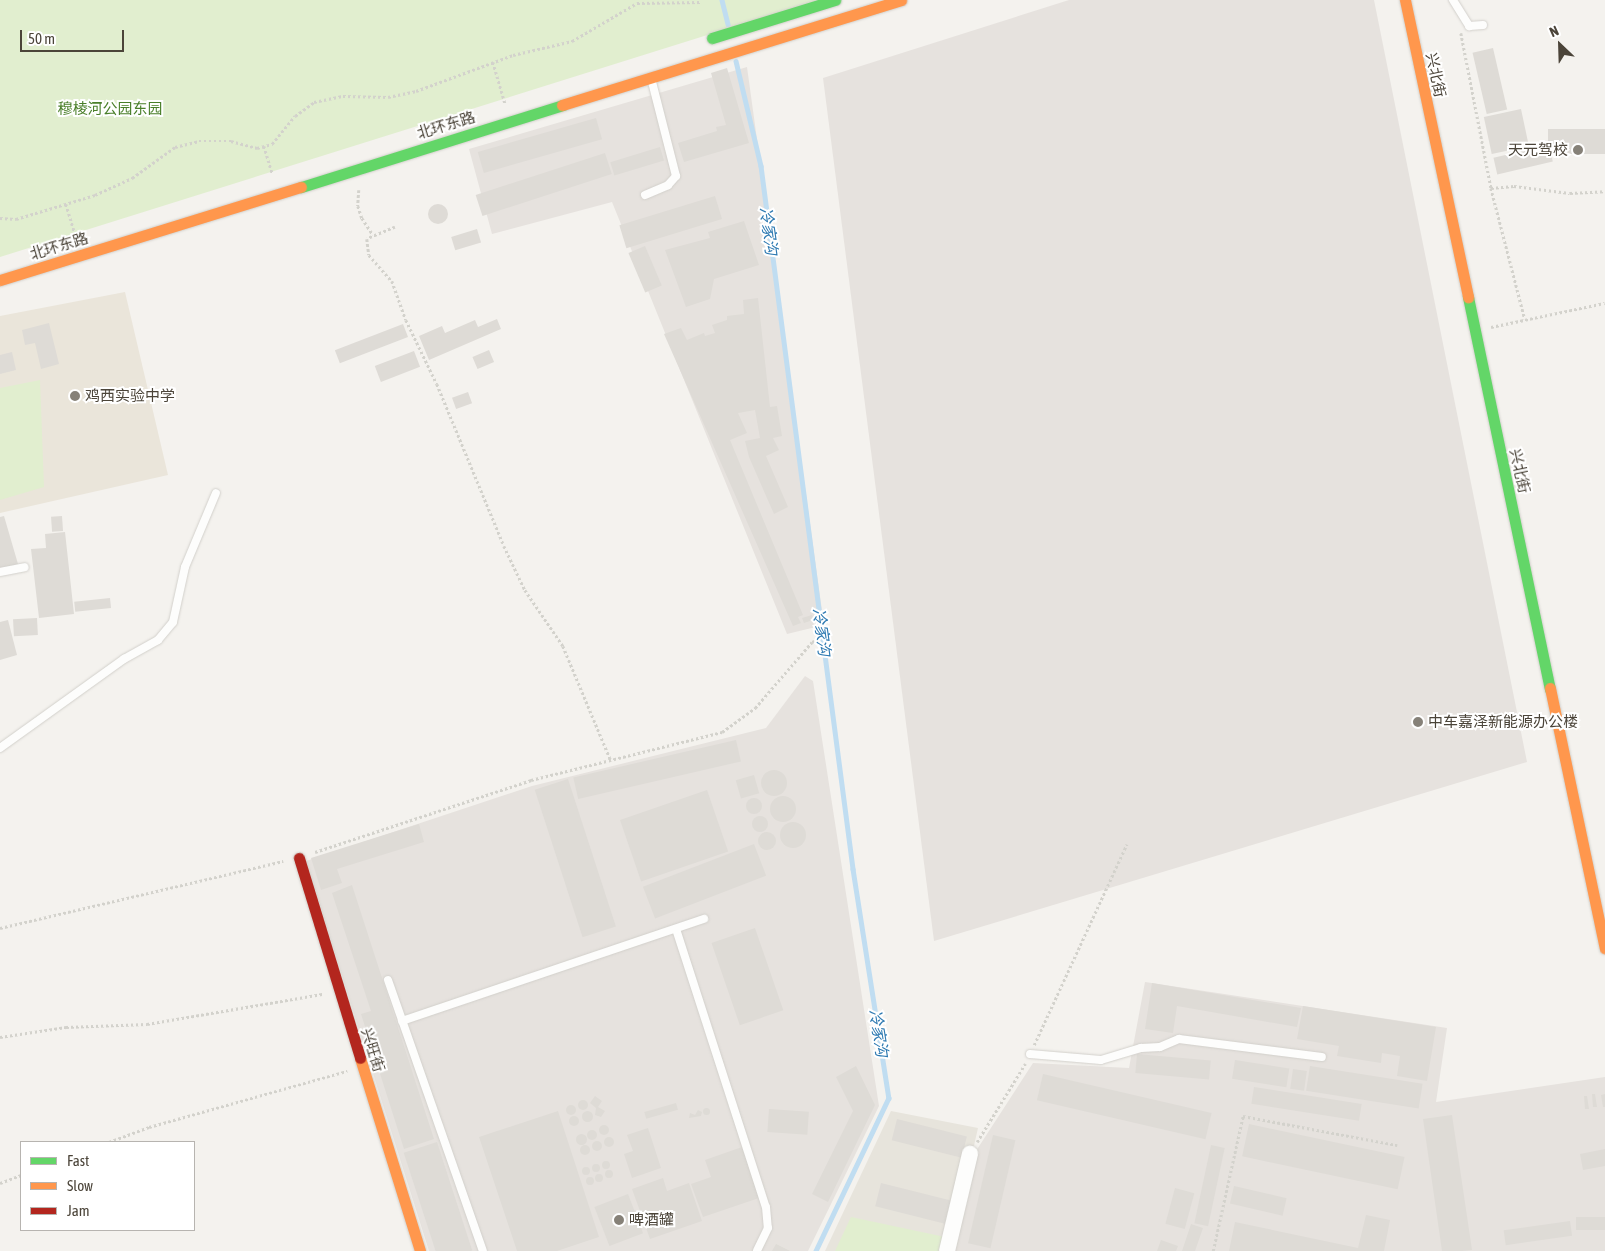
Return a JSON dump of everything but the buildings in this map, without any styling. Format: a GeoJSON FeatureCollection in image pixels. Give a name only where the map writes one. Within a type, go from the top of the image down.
{"type":"FeatureCollection","features":[{"type":"Feature","properties":{"kind":"main road"},"geometry":{"type":"LineString","coordinates":[[703,41],[835,0]]}},
{"type":"Feature","properties":{"kind":"main road","name":"北环东路"},"geometry":{"type":"LineString","coordinates":[[0,280],[901,0]]}},
{"type":"Feature","properties":{"kind":"main road","name":"兴北街"},"geometry":{"type":"LineString","coordinates":[[1405,0],[1605,948]]}},
{"type":"Feature","properties":{"kind":"main road","name":"兴旺街"},"geometry":{"type":"LineString","coordinates":[[299,858],[420,1251]]}},
{"type":"Feature","properties":{"kind":"street"},"geometry":{"type":"LineString","coordinates":[[946,1251],[970,1154]]}},
{"type":"Feature","properties":{"kind":"lane"},"geometry":{"type":"LineString","coordinates":[[1454,2],[1469,26],[1483,25]]}},
{"type":"Feature","properties":{"kind":"lane"},"geometry":{"type":"LineString","coordinates":[[645,195],[668,185],[676,176],[661,127],[656,86],[650,78]]}},
{"type":"Feature","properties":{"kind":"lane"},"geometry":{"type":"LineString","coordinates":[[0,748],[124,659],[158,640],[172,622],[185,567],[216,494]]}},
{"type":"Feature","properties":{"kind":"lane"},"geometry":{"type":"LineString","coordinates":[[0,572],[25,566]]}},
{"type":"Feature","properties":{"kind":"lane"},"geometry":{"type":"LineString","coordinates":[[402,1021],[704,920]]}},
{"type":"Feature","properties":{"kind":"lane"},"geometry":{"type":"LineString","coordinates":[[676,929],[766,1207],[768,1228],[757,1251]]}},
{"type":"Feature","properties":{"kind":"lane"},"geometry":{"type":"LineString","coordinates":[[388,980],[483,1251]]}},
{"type":"Feature","properties":{"kind":"lane"},"geometry":{"type":"LineString","coordinates":[[1030,1054],[1101,1060],[1141,1048],[1160,1048],[1179,1038],[1322,1057]]}},
{"type":"Feature","properties":{"kind":"path"},"geometry":{"type":"LineString","coordinates":[[0,218],[16,219],[66,204],[132,178],[175,147],[199,141],[264,146],[272,144],[295,116],[314,102],[342,96],[388,97],[416,91],[493,62],[572,41],[637,3],[702,2]]}},
{"type":"Feature","properties":{"kind":"path"},"geometry":{"type":"LineString","coordinates":[[1454,2],[1491,188],[1525,319]]}},
{"type":"Feature","properties":{"kind":"path"},"geometry":{"type":"LineString","coordinates":[[493,62],[505,103]]}},
{"type":"Feature","properties":{"kind":"path"},"geometry":{"type":"LineString","coordinates":[[264,146],[273,175]]}},
{"type":"Feature","properties":{"kind":"path"},"geometry":{"type":"LineString","coordinates":[[360,183],[358,206],[373,235]]}},
{"type":"Feature","properties":{"kind":"path"},"geometry":{"type":"LineString","coordinates":[[1491,188],[1514,186],[1570,194],[1605,191]]}},
{"type":"Feature","properties":{"kind":"path"},"geometry":{"type":"LineString","coordinates":[[66,204],[77,238]]}},
{"type":"Feature","properties":{"kind":"path"},"geometry":{"type":"LineString","coordinates":[[395,226],[367,239],[369,255],[392,281],[524,590],[562,646],[611,761]]}},
{"type":"Feature","properties":{"kind":"path"},"geometry":{"type":"LineString","coordinates":[[1475,330],[1605,302]]}},
{"type":"Feature","properties":{"kind":"path"},"geometry":{"type":"LineString","coordinates":[[0,928],[299,858],[531,780],[722,732],[755,708],[817,640],[828,636]]}},
{"type":"Feature","properties":{"kind":"path"},"geometry":{"type":"LineString","coordinates":[[970,1154],[1030,1054],[1127,844]]}},
{"type":"Feature","properties":{"kind":"path"},"geometry":{"type":"LineString","coordinates":[[0,1038],[66,1027],[147,1024],[340,992]]}},
{"type":"Feature","properties":{"kind":"path"},"geometry":{"type":"LineString","coordinates":[[112,1141],[149,1128],[363,1066]]}},
{"type":"Feature","properties":{"kind":"path"},"geometry":{"type":"LineString","coordinates":[[1212,1251],[1243,1116],[1397,1145]]}},
{"type":"Feature","properties":{"kind":"path"},"geometry":{"type":"LineString","coordinates":[[0,1183],[20,1175]]}},
{"type":"Feature","properties":{"kind":"shaded area"},"geometry":{"type":"Polygon","coordinates":[[[1069,0],[1374,0],[1527,762],[934,941],[823,78],[1069,0]]]}},
{"type":"Feature","properties":{"kind":"shaded area"},"geometry":{"type":"Polygon","coordinates":[[[747,67],[824,625],[787,634],[612,202],[492,234],[469,149],[747,67]]]}},
{"type":"Feature","properties":{"kind":"shaded area","name":"鸡西实验中学"},"geometry":{"type":"Polygon","coordinates":[[[125,292],[168,475],[0,513],[0,316],[125,292]]]}},
{"type":"Feature","properties":{"kind":"shaded area"},"geometry":{"type":"Polygon","coordinates":[[[805,676],[813,681],[879,1106],[808,1251],[429,1251],[306,861],[532,786],[766,728],[805,676]]]}},
{"type":"Feature","properties":{"kind":"shaded area"},"geometry":{"type":"Polygon","coordinates":[[[1145,982],[1447,1028],[1436,1102],[1605,1077],[1605,1251],[951,1251],[974,1154],[1033,1063],[1129,1068],[1145,982]]]}},
{"type":"Feature","properties":{"kind":"shaded area"},"geometry":{"type":"Polygon","coordinates":[[[891,1111],[978,1128],[950,1251],[825,1251],[891,1111]]]}},
{"type":"Feature","properties":{"kind":"green space","name":"穆棱河公园东园"},"geometry":{"type":"Polygon","coordinates":[[[0,0],[819,0],[0,257],[0,0]]]}},
{"type":"Feature","properties":{"kind":"green space"},"geometry":{"type":"Polygon","coordinates":[[[40,380],[44,487],[0,500],[0,388],[40,380]]]}},
{"type":"Feature","properties":{"kind":"green space"},"geometry":{"type":"Polygon","coordinates":[[[851,1217],[945,1237],[941,1251],[835,1251],[851,1217]]]}},
{"type":"Feature","properties":{"kind":"waterway","name":"冷家沟"},"geometry":{"type":"LineString","coordinates":[[722,0],[728,24]]}},
{"type":"Feature","properties":{"kind":"waterway","name":"冷家沟"},"geometry":{"type":"LineString","coordinates":[[736,61],[761,166],[853,869],[889,1098],[816,1251]]}},
{"type":"Feature","properties":{"kind":"traffic: fast"},"geometry":{"type":"LineString","coordinates":[[712,38],[835,0]]}},
{"type":"Feature","properties":{"kind":"traffic: fast"},"geometry":{"type":"LineString","coordinates":[[301,187],[562,105]]}},
{"type":"Feature","properties":{"kind":"traffic: fast"},"geometry":{"type":"LineString","coordinates":[[1468,297],[1550,688]]}},
{"type":"Feature","properties":{"kind":"traffic: slow"},"geometry":{"type":"LineString","coordinates":[[562,105],[901,0]]}},
{"type":"Feature","properties":{"kind":"traffic: slow"},"geometry":{"type":"LineString","coordinates":[[1405,0],[1468,297]]}},
{"type":"Feature","properties":{"kind":"traffic: slow"},"geometry":{"type":"LineString","coordinates":[[0,280],[301,187]]}},
{"type":"Feature","properties":{"kind":"traffic: slow"},"geometry":{"type":"LineString","coordinates":[[1550,688],[1605,948]]}},
{"type":"Feature","properties":{"kind":"traffic: slow"},"geometry":{"type":"LineString","coordinates":[[360,1058],[420,1251]]}},
{"type":"Feature","properties":{"kind":"traffic: jam"},"geometry":{"type":"LineString","coordinates":[[299,858],[360,1058]]}},
{"type":"Feature","properties":{"kind":"place","name":"天元驾校"},"geometry":{"type":"Point","coordinates":[1578,150]}},
{"type":"Feature","properties":{"kind":"place","name":"鸡西实验中学"},"geometry":{"type":"Point","coordinates":[75,396]}},
{"type":"Feature","properties":{"kind":"place","name":"中车嘉泽新能源办公楼"},"geometry":{"type":"Point","coordinates":[1418,722]}},
{"type":"Feature","properties":{"kind":"place","name":"啤酒罐"},"geometry":{"type":"Point","coordinates":[619,1220]}}]}
